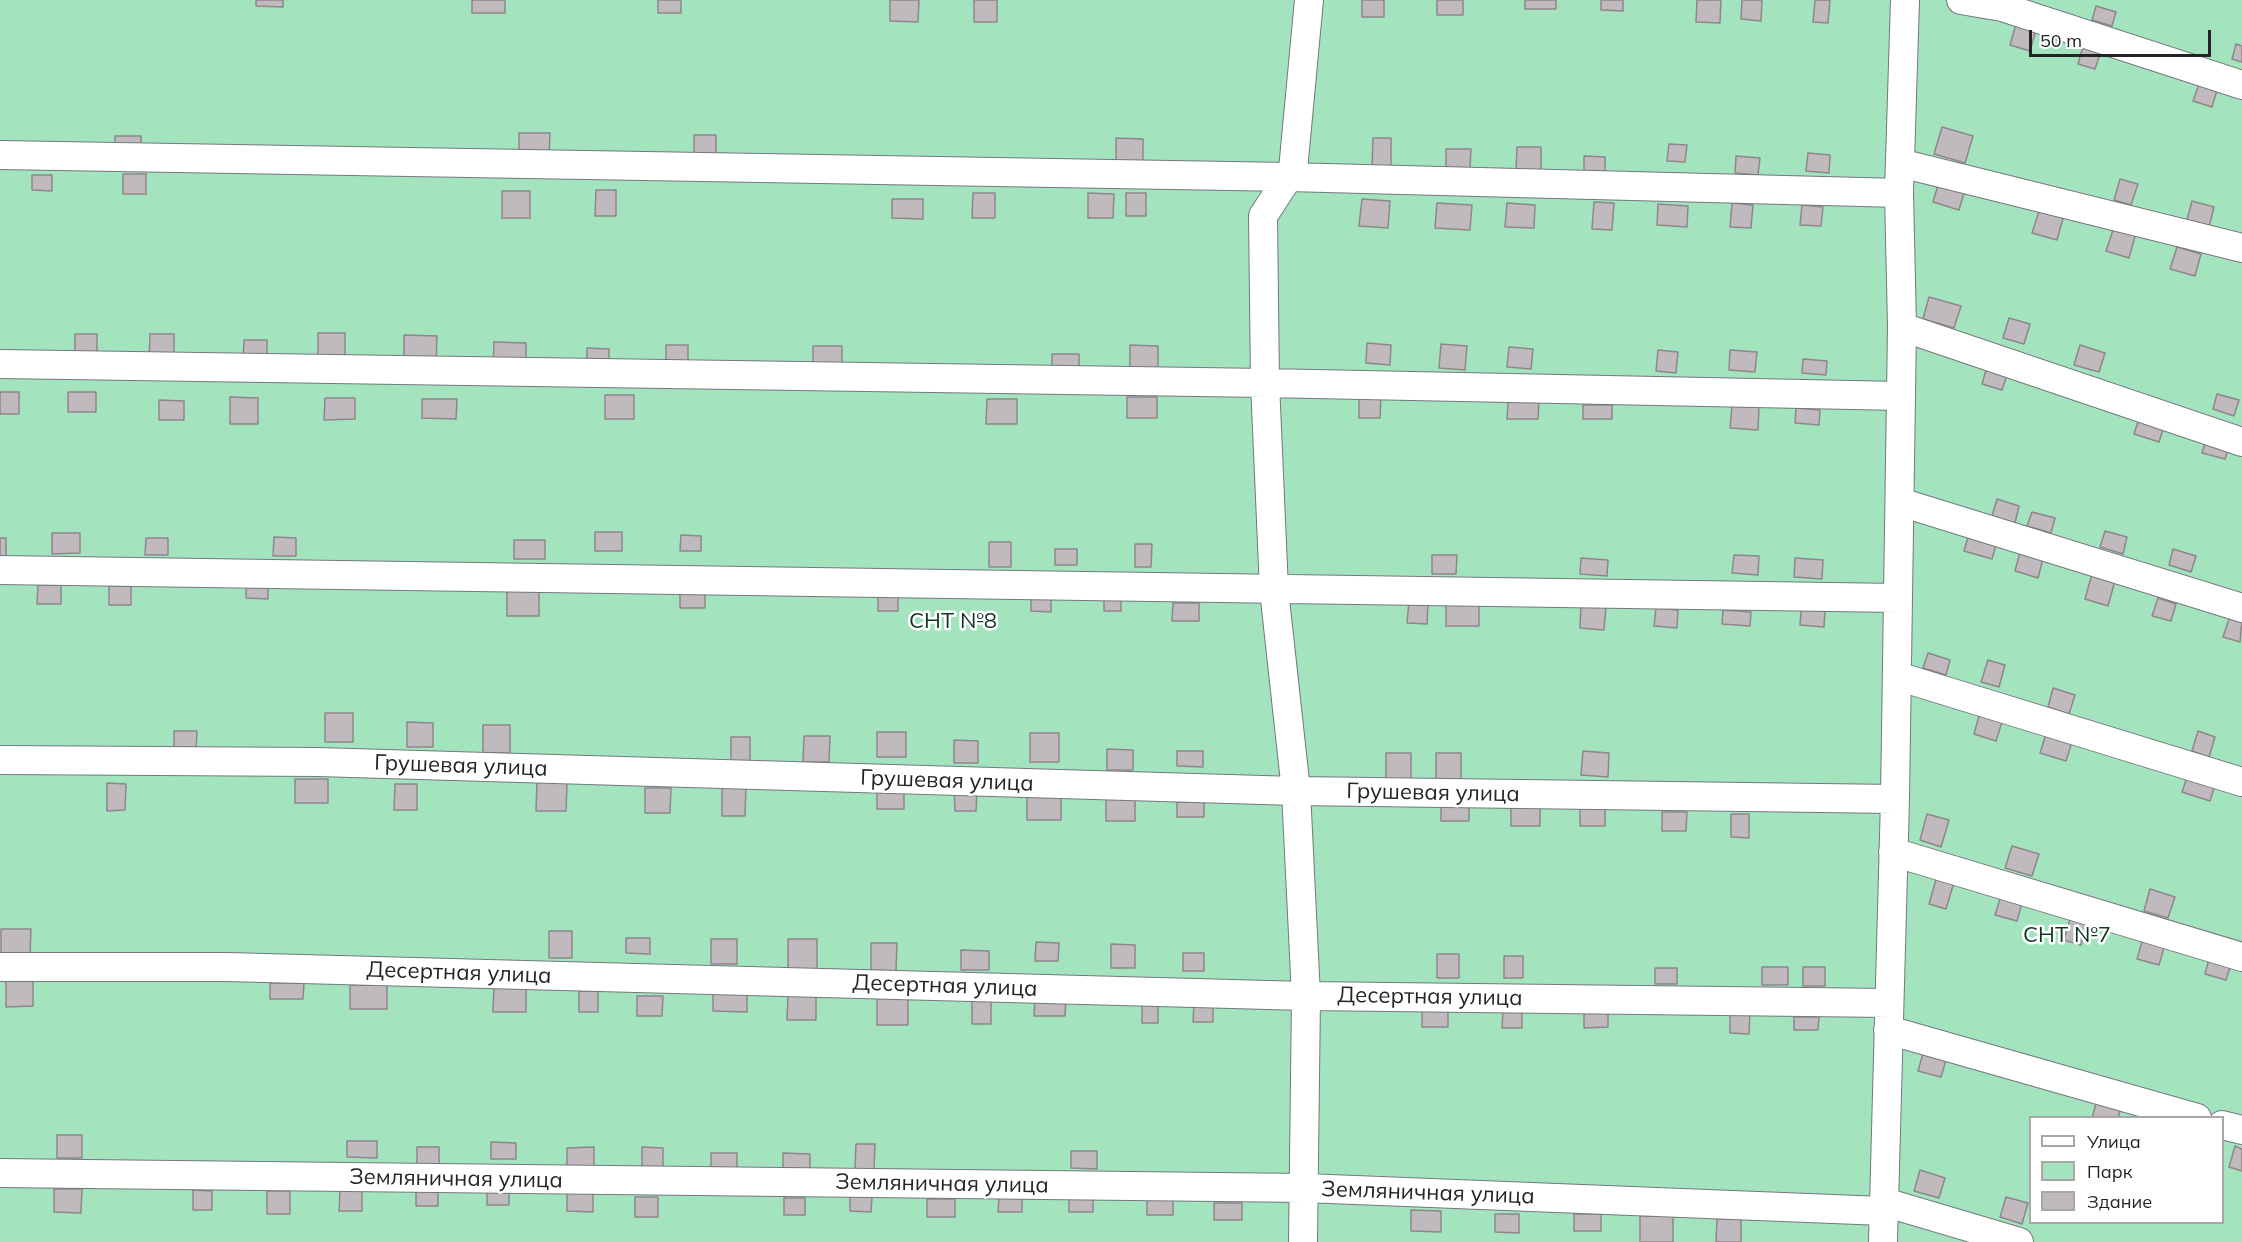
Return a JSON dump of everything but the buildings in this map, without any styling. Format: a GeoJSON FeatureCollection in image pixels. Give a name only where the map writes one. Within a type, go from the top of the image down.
{"type":"FeatureCollection","features":[{"type":"Feature","properties":{"kind":"street"},"geometry":{"type":"LineString","coordinates":[[1303,1242],[1306,996],[1296,791],[1274,590],[1265,383],[1263,216],[1293,170],[1310,0]]}},
{"type":"Feature","properties":{"kind":"street"},"geometry":{"type":"LineString","coordinates":[[1883,1242],[1895,798],[1902,327],[1899,193],[1905,0]]}},
{"type":"Feature","properties":{"kind":"street"},"geometry":{"type":"LineString","coordinates":[[1961,0],[2002,7],[2242,85]]}},
{"type":"Feature","properties":{"kind":"street"},"geometry":{"type":"LineString","coordinates":[[0,155],[1288,177],[1899,193]]}},
{"type":"Feature","properties":{"kind":"street"},"geometry":{"type":"LineString","coordinates":[[1900,163],[2242,248]]}},
{"type":"Feature","properties":{"kind":"street"},"geometry":{"type":"LineString","coordinates":[[1902,327],[2242,442]]}},
{"type":"Feature","properties":{"kind":"street"},"geometry":{"type":"LineString","coordinates":[[0,364],[1265,383],[1901,396]]}},
{"type":"Feature","properties":{"kind":"street"},"geometry":{"type":"LineString","coordinates":[[1900,502],[2242,608]]}},
{"type":"Feature","properties":{"kind":"street"},"geometry":{"type":"LineString","coordinates":[[0,570],[1898,598]]}},
{"type":"Feature","properties":{"kind":"street"},"geometry":{"type":"LineString","coordinates":[[1897,676],[2242,782]]}},
{"type":"Feature","properties":{"kind":"street","name":"Грушевая улица"},"geometry":{"type":"LineString","coordinates":[[0,760],[318,762],[1296,791],[1895,798]]}},
{"type":"Feature","properties":{"kind":"street"},"geometry":{"type":"LineString","coordinates":[[1893,852],[2242,957]]}},
{"type":"Feature","properties":{"kind":"street","name":"Десертная улица"},"geometry":{"type":"LineString","coordinates":[[0,967],[227,967],[1306,996],[1889,1017],[2191,1116]]}},
{"type":"Feature","properties":{"kind":"street"},"geometry":{"type":"LineString","coordinates":[[2224,1125],[2242,1130]]}},
{"type":"Feature","properties":{"kind":"street","name":"Земляничная улица"},"geometry":{"type":"LineString","coordinates":[[0,1173],[1305,1188],[1884,1207],[2019,1242]]}},
{"type":"Feature","properties":{"kind":"green space","name":"СНТ №8"},"geometry":{"type":"Polygon","coordinates":[[[0,0],[2242,0],[2242,1242],[0,1242],[0,0]]]}},
{"type":"Feature","properties":{"kind":"park label","name":"СНТ №7"},"geometry":{"type":"Point","coordinates":[2067,935]}}]}
